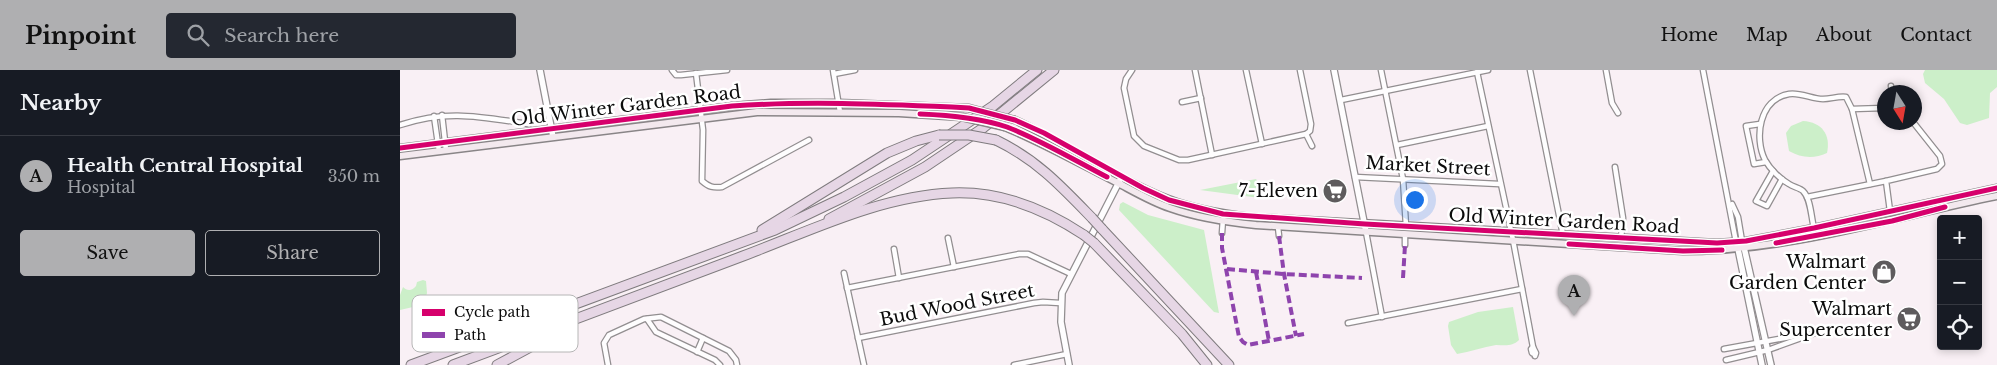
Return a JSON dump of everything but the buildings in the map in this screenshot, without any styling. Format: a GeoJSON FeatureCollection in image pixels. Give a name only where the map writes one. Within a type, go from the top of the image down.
{"type":"FeatureCollection","features":[{"type":"Feature","properties":{"kind":"highway"},"geometry":{"type":"LineString","coordinates":[[578,303],[775,230],[844,197],[912,160],[993,106],[1037,70]]}},
{"type":"Feature","properties":{"kind":"highway"},"geometry":{"type":"LineString","coordinates":[[795,236],[926,167],[983,128],[1054,70]]}},
{"type":"Feature","properties":{"kind":"highway"},"geometry":{"type":"LineString","coordinates":[[719,250],[772,224],[887,153],[916,141],[939,135],[969,135],[996,140],[1017,150],[1039,165],[1102,228],[1228,364]]}},
{"type":"Feature","properties":{"kind":"highway"},"geometry":{"type":"LineString","coordinates":[[578,318],[795,236],[904,198],[954,193],[1003,198],[1027,205],[1052,215],[1084,235],[1094,242],[1182,334],[1207,365]]}},
{"type":"Feature","properties":{"kind":"highway"},"geometry":{"type":"LineString","coordinates":[[578,323],[591,317],[597,311]]}},
{"type":"Feature","properties":{"kind":"highway"},"geometry":{"type":"LineString","coordinates":[[411,365],[446,352]]}},
{"type":"Feature","properties":{"kind":"highway"},"geometry":{"type":"LineString","coordinates":[[453,365],[488,352]]}},
{"type":"Feature","properties":{"kind":"highway"},"geometry":{"type":"LineString","coordinates":[[497,365],[521,352]]}},
{"type":"Feature","properties":{"kind":"main road","name":"Old Winter Garden Road"},"geometry":{"type":"LineString","coordinates":[[400,148],[760,104],[839,103],[969,108],[1015,120],[1044,133],[1170,200],[1223,214],[1365,224],[1717,243],[1814,228],[1997,188]]}},
{"type":"Feature","properties":{"kind":"main road","name":"Old Winter Garden Road"},"geometry":{"type":"LineString","coordinates":[[400,156],[757,112],[930,114],[962,117],[1005,127],[1027,136],[1168,208],[1222,222],[1683,251],[1741,249],[1816,237],[1997,196]]}},
{"type":"Feature","properties":{"kind":"main road"},"geometry":{"type":"LineString","coordinates":[[1890,211],[1892,221]]}},
{"type":"Feature","properties":{"kind":"street"},"geometry":{"type":"LineString","coordinates":[[540,70],[553,137]]}},
{"type":"Feature","properties":{"kind":"street"},"geometry":{"type":"LineString","coordinates":[[672,70],[676,75],[727,70]]}},
{"type":"Feature","properties":{"kind":"street"},"geometry":{"type":"LineString","coordinates":[[840,112],[834,72],[855,70]]}},
{"type":"Feature","properties":{"kind":"street"},"geometry":{"type":"LineString","coordinates":[[1132,70],[1126,79],[1124,88],[1134,136],[1144,146],[1179,160],[1188,160],[1306,134],[1310,131],[1311,124],[1300,70]]}},
{"type":"Feature","properties":{"kind":"street"},"geometry":{"type":"LineString","coordinates":[[1195,70],[1212,155]]}},
{"type":"Feature","properties":{"kind":"street"},"geometry":{"type":"LineString","coordinates":[[1246,70],[1262,144]]}},
{"type":"Feature","properties":{"kind":"street"},"geometry":{"type":"LineString","coordinates":[[1334,70],[1382,317]]}},
{"type":"Feature","properties":{"kind":"street"},"geometry":{"type":"LineString","coordinates":[[1381,70],[1403,179],[1406,226]]}},
{"type":"Feature","properties":{"kind":"street"},"geometry":{"type":"LineString","coordinates":[[1340,100],[1485,70]]}},
{"type":"Feature","properties":{"kind":"street"},"geometry":{"type":"LineString","coordinates":[[1530,70],[1562,235]]}},
{"type":"Feature","properties":{"kind":"street"},"geometry":{"type":"LineString","coordinates":[[1606,70],[1612,103],[1618,113]]}},
{"type":"Feature","properties":{"kind":"street"},"geometry":{"type":"LineString","coordinates":[[1703,70],[1728,197],[1738,217],[1739,241],[1771,365]]}},
{"type":"Feature","properties":{"kind":"street"},"geometry":{"type":"LineString","coordinates":[[1477,72],[1513,240],[1533,347],[1536,353],[1534,355]]}},
{"type":"Feature","properties":{"kind":"street"},"geometry":{"type":"LineString","coordinates":[[696,73],[701,118],[702,181],[713,188],[722,187],[754,171],[808,140]]}},
{"type":"Feature","properties":{"kind":"street"},"geometry":{"type":"LineString","coordinates":[[1814,228],[1807,197],[1802,190],[1782,179],[1773,170],[1766,162],[1762,151],[1760,124],[1765,111],[1772,102],[1792,94],[1822,99],[1846,97],[1852,109],[1870,184]]}},
{"type":"Feature","properties":{"kind":"street"},"geometry":{"type":"LineString","coordinates":[[1182,102],[1201,98]]}},
{"type":"Feature","properties":{"kind":"street"},"geometry":{"type":"LineString","coordinates":[[1852,109],[1877,108]]}},
{"type":"Feature","properties":{"kind":"street"},"geometry":{"type":"LineString","coordinates":[[442,115],[442,151]]}},
{"type":"Feature","properties":{"kind":"street"},"geometry":{"type":"LineString","coordinates":[[400,125],[442,115],[465,115],[529,124]]}},
{"type":"Feature","properties":{"kind":"street"},"geometry":{"type":"LineString","coordinates":[[434,116],[436,130],[442,143]]}},
{"type":"Feature","properties":{"kind":"street"},"geometry":{"type":"LineString","coordinates":[[1760,124],[1746,126],[1754,164],[1766,162]]}},
{"type":"Feature","properties":{"kind":"street"},"geometry":{"type":"LineString","coordinates":[[1397,144],[1488,126]]}},
{"type":"Feature","properties":{"kind":"street"},"geometry":{"type":"LineString","coordinates":[[436,130],[443,129]]}},
{"type":"Feature","properties":{"kind":"street"},"geometry":{"type":"LineString","coordinates":[[1807,197],[1886,182],[1937,169],[1942,164],[1940,156],[1919,130]]}},
{"type":"Feature","properties":{"kind":"street"},"geometry":{"type":"LineString","coordinates":[[1306,134],[1312,146]]}},
{"type":"Feature","properties":{"kind":"street"},"geometry":{"type":"LineString","coordinates":[[1615,167],[1623,218],[1621,238]]}},
{"type":"Feature","properties":{"kind":"street"},"geometry":{"type":"LineString","coordinates":[[1773,170],[1756,201],[1767,206],[1782,179]]}},
{"type":"Feature","properties":{"kind":"street"},"geometry":{"type":"LineString","coordinates":[[1069,365],[1060,322],[1062,293],[1122,176]]}},
{"type":"Feature","properties":{"kind":"street","name":"Market Street"},"geometry":{"type":"LineString","coordinates":[[1355,176],[1500,184]]}},
{"type":"Feature","properties":{"kind":"street"},"geometry":{"type":"LineString","coordinates":[[1886,182],[1890,211]]}},
{"type":"Feature","properties":{"kind":"street"},"geometry":{"type":"LineString","coordinates":[[1222,233],[1223,214]]}},
{"type":"Feature","properties":{"kind":"street"},"geometry":{"type":"LineString","coordinates":[[1278,227],[1279,236]]}},
{"type":"Feature","properties":{"kind":"street"},"geometry":{"type":"LineString","coordinates":[[1404,245],[1405,234]]}},
{"type":"Feature","properties":{"kind":"street"},"geometry":{"type":"LineString","coordinates":[[948,238],[954,267]]}},
{"type":"Feature","properties":{"kind":"street"},"geometry":{"type":"LineString","coordinates":[[894,249],[899,278]]}},
{"type":"Feature","properties":{"kind":"street"},"geometry":{"type":"LineString","coordinates":[[1741,249],[1762,365]]}},
{"type":"Feature","properties":{"kind":"street"},"geometry":{"type":"LineString","coordinates":[[847,288],[1028,254],[1071,274]]}},
{"type":"Feature","properties":{"kind":"street"},"geometry":{"type":"LineString","coordinates":[[844,273],[864,365]]}},
{"type":"Feature","properties":{"kind":"street"},"geometry":{"type":"LineString","coordinates":[[1348,324],[1522,289]]}},
{"type":"Feature","properties":{"kind":"street","name":"Bud Wood Street"},"geometry":{"type":"LineString","coordinates":[[858,338],[1034,303],[1060,303]]}},
{"type":"Feature","properties":{"kind":"street"},"geometry":{"type":"LineString","coordinates":[[608,365],[604,343],[609,335],[647,318],[661,317],[729,351],[737,365]]}},
{"type":"Feature","properties":{"kind":"street"},"geometry":{"type":"LineString","coordinates":[[647,318],[656,332],[715,360],[720,365]]}},
{"type":"Feature","properties":{"kind":"street"},"geometry":{"type":"LineString","coordinates":[[1724,349],[1818,332],[1768,350],[1726,360]]}},
{"type":"Feature","properties":{"kind":"street"},"geometry":{"type":"LineString","coordinates":[[697,352],[703,338]]}},
{"type":"Feature","properties":{"kind":"street"},"geometry":{"type":"LineString","coordinates":[[1014,365],[1067,354]]}},
{"type":"Feature","properties":{"kind":"shaded area"},"geometry":{"type":"Polygon","coordinates":[[[1925,70],[1997,70],[1997,87],[1990,93],[1989,118],[1967,125],[1960,123],[1944,99],[1925,83],[1923,74],[1925,70]]]}},
{"type":"Feature","properties":{"kind":"shaded area"},"geometry":{"type":"Polygon","coordinates":[[[1803,121],[1815,124],[1824,131],[1828,141],[1827,153],[1808,157],[1789,151],[1786,133],[1791,126],[1803,121]]]}},
{"type":"Feature","properties":{"kind":"shaded area"},"geometry":{"type":"Polygon","coordinates":[[[1256,179],[1260,185],[1262,197],[1260,198],[1200,190],[1256,179]]]}},
{"type":"Feature","properties":{"kind":"shaded area"},"geometry":{"type":"Polygon","coordinates":[[[1123,202],[1148,215],[1204,230],[1219,313],[1214,312],[1119,210],[1120,204],[1123,202]]]}},
{"type":"Feature","properties":{"kind":"shaded area"},"geometry":{"type":"Polygon","coordinates":[[[426,281],[426,295],[412,295],[412,307],[400,310],[400,295],[403,287],[411,290],[416,286],[417,282],[426,281]]]}},
{"type":"Feature","properties":{"kind":"shaded area"},"geometry":{"type":"Polygon","coordinates":[[[1513,307],[1519,340],[1511,345],[1496,345],[1457,354],[1451,345],[1449,322],[1478,312],[1513,307]]]}},
{"type":"Feature","properties":{"kind":"marked path"},"geometry":{"type":"LineString","coordinates":[[1222,233],[1222,248],[1239,337],[1243,342],[1248,345],[1304,334]]}},
{"type":"Feature","properties":{"kind":"marked path"},"geometry":{"type":"LineString","coordinates":[[1279,236],[1296,336]]}},
{"type":"Feature","properties":{"kind":"marked path"},"geometry":{"type":"LineString","coordinates":[[1403,278],[1405,245]]}},
{"type":"Feature","properties":{"kind":"marked path"},"geometry":{"type":"LineString","coordinates":[[1227,269],[1362,278]]}},
{"type":"Feature","properties":{"kind":"marked path"},"geometry":{"type":"LineString","coordinates":[[1256,272],[1269,341]]}},
{"type":"Feature","properties":{"kind":"cycle path"},"geometry":{"type":"LineString","coordinates":[[400,148],[732,106],[842,104],[969,108],[1015,120],[1044,133],[1143,188],[1169,200],[1223,214],[1365,224],[1717,243],[1746,241],[1814,228],[1997,188]]}},
{"type":"Feature","properties":{"kind":"cycle path"},"geometry":{"type":"LineString","coordinates":[[920,114],[986,121],[1007,127],[1045,144],[1107,177]]}},
{"type":"Feature","properties":{"kind":"cycle path"},"geometry":{"type":"LineString","coordinates":[[1776,243],[1892,221],[1945,207]]}},
{"type":"Feature","properties":{"kind":"cycle path"},"geometry":{"type":"LineString","coordinates":[[1569,244],[1683,251],[1722,250]]}},
{"type":"Feature","properties":{"kind":"place","name":"7-Eleven"},"geometry":{"type":"Point","coordinates":[1335,191]}},
{"type":"Feature","properties":{"kind":"place","name":"Walmart Garden Center"},"geometry":{"type":"Point","coordinates":[1884,272]}},
{"type":"Feature","properties":{"kind":"place","name":"Health Central Hospital"},"geometry":{"type":"Point","coordinates":[1574,316]}},
{"type":"Feature","properties":{"kind":"place","name":"Walmart Supercenter"},"geometry":{"type":"Point","coordinates":[1909,319]}}]}
